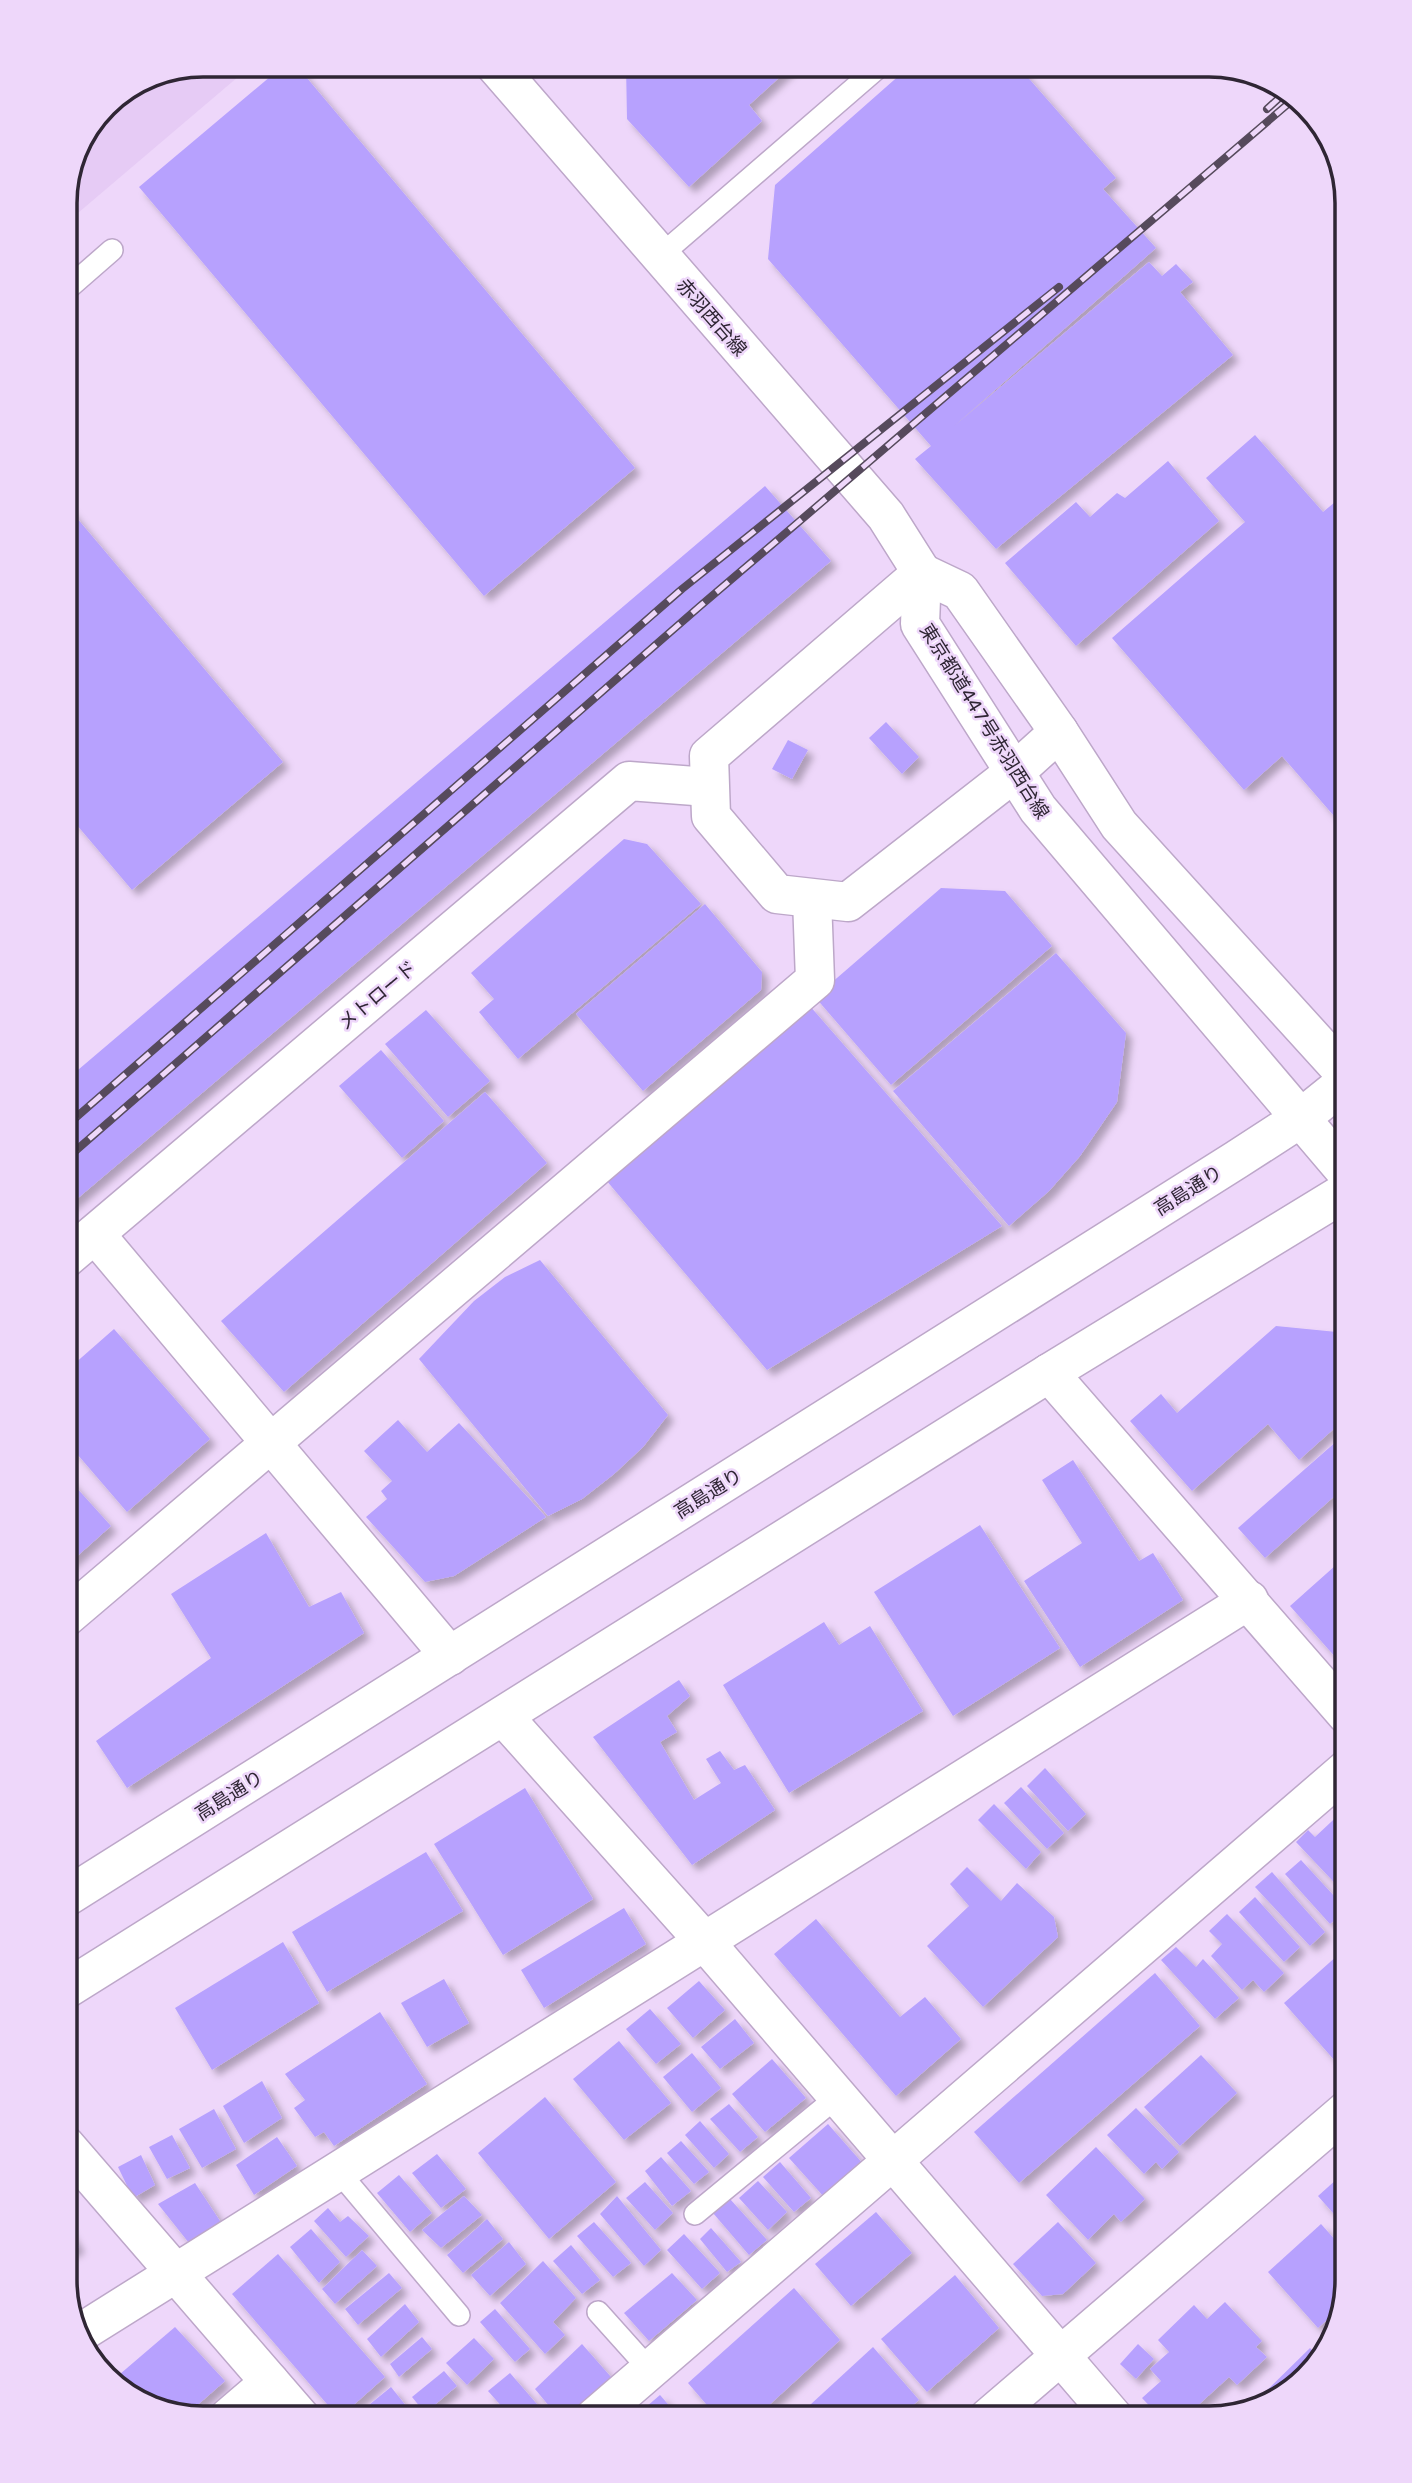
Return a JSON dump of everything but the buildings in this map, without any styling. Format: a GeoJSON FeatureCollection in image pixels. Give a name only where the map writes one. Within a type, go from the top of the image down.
{"type":"FeatureCollection","features":[{"type":"Feature","properties":{"kind":"street","name":"赤羽西台線"},"geometry":{"type":"LineString","coordinates":[[505,77],[886,516],[922,573]]}},
{"type":"Feature","properties":{"kind":"street"},"geometry":{"type":"LineString","coordinates":[[1059,732],[1016,771],[848,902],[777,894],[711,816],[709,756],[922,573],[960,591],[1059,732],[1119,825],[1335,1065]]}},
{"type":"Feature","properties":{"kind":"street","name":"東京都道447号赤羽西台線"},"geometry":{"type":"LineString","coordinates":[[922,573],[920,624],[1038,809],[1335,1158]]}},
{"type":"Feature","properties":{"kind":"street","name":"メトロード"},"geometry":{"type":"LineString","coordinates":[[77,1249],[629,781],[708,787]]}},
{"type":"Feature","properties":{"kind":"street"},"geometry":{"type":"LineString","coordinates":[[77,1608],[815,980],[812,899]]}},
{"type":"Feature","properties":{"kind":"street","name":"高島通り"},"geometry":{"type":"LineString","coordinates":[[77,1890],[1301,1118],[1335,1088]]}},
{"type":"Feature","properties":{"kind":"street"},"geometry":{"type":"LineString","coordinates":[[77,1982],[1049,1373],[1335,1198]]}},
{"type":"Feature","properties":{"kind":"street"},"geometry":{"type":"LineString","coordinates":[[95,1234],[450,1656]]}},
{"type":"Feature","properties":{"kind":"street"},"geometry":{"type":"LineString","coordinates":[[1049,1373],[1335,1701]]}},
{"type":"Feature","properties":{"kind":"street"},"geometry":{"type":"LineString","coordinates":[[87,2328],[1249,1600]]}},
{"type":"Feature","properties":{"kind":"street"},"geometry":{"type":"LineString","coordinates":[[503,1716],[705,1942],[1104,2406]]}},
{"type":"Feature","properties":{"kind":"street"},"geometry":{"type":"LineString","coordinates":[[608,2406],[1335,1779]]}},
{"type":"Feature","properties":{"kind":"street"},"geometry":{"type":"LineString","coordinates":[[1002,2406],[1335,2119]]}},
{"type":"Feature","properties":{"kind":"street"},"geometry":{"type":"LineString","coordinates":[[77,2159],[290,2406]]}},
{"type":"Feature","properties":{"kind":"street"},"geometry":{"type":"LineString","coordinates":[[242,2406],[270,2382]]}},
{"type":"Feature","properties":{"kind":"lane"},"geometry":{"type":"LineString","coordinates":[[660,256],[867,77]]}},
{"type":"Feature","properties":{"kind":"lane"},"geometry":{"type":"LineString","coordinates":[[77,281],[112,250]]}},
{"type":"Feature","properties":{"kind":"lane"},"geometry":{"type":"LineString","coordinates":[[695,2214],[837,2097]]}},
{"type":"Feature","properties":{"kind":"lane"},"geometry":{"type":"LineString","coordinates":[[338,2171],[459,2315]]}},
{"type":"Feature","properties":{"kind":"lane"},"geometry":{"type":"LineString","coordinates":[[598,2312],[650,2370]]}},
{"type":"Feature","properties":{"kind":"shaded area"},"geometry":{"type":"Polygon","coordinates":[[[238,77],[77,214],[81,170],[90,147],[103,126],[120,108],[147,90],[170,81],[238,77]]]}},
{"type":"Feature","properties":{"kind":"railway"},"geometry":{"type":"LineString","coordinates":[[1267,109],[1279,98]]}},
{"type":"Feature","properties":{"kind":"railway"},"geometry":{"type":"LineString","coordinates":[[77,1150],[699,607],[1287,104]]}},
{"type":"Feature","properties":{"kind":"railway"},"geometry":{"type":"LineString","coordinates":[[77,1117],[682,589],[1059,287]]}}]}
